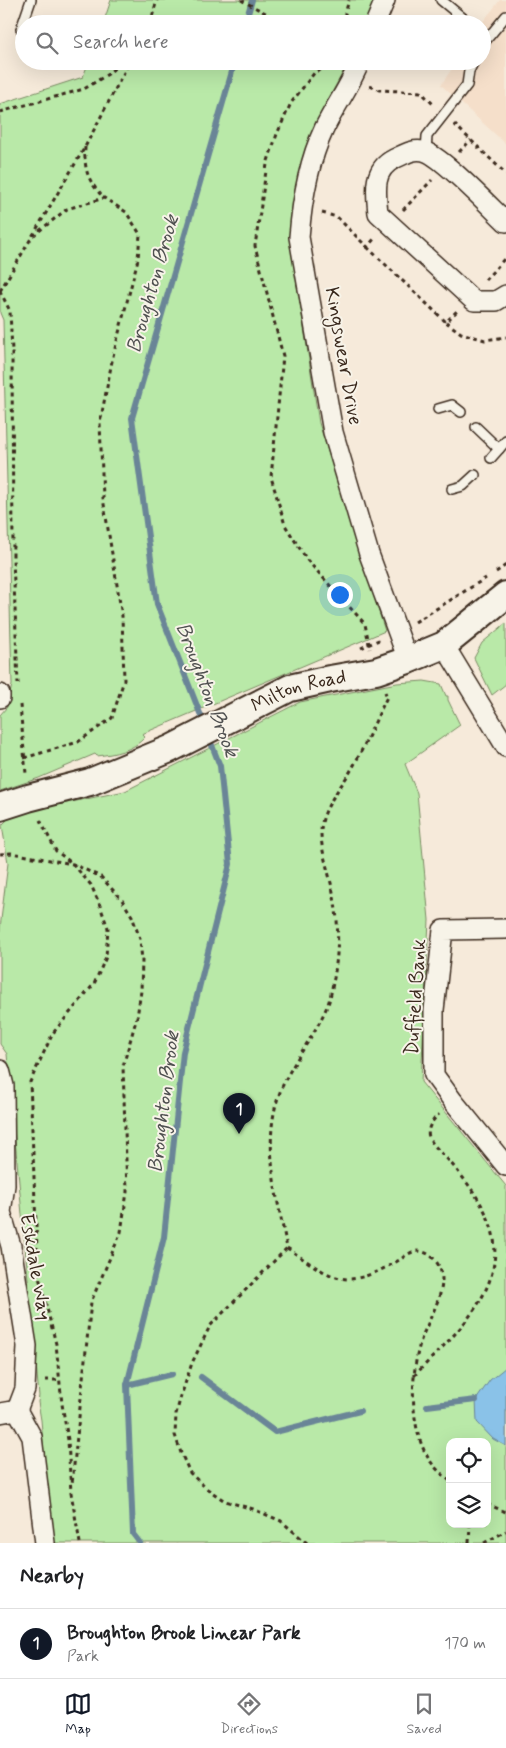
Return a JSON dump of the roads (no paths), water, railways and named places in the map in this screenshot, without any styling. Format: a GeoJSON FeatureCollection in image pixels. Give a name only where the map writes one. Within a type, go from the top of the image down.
{"type":"FeatureCollection","features":[{"type":"Feature","properties":{"kind":"street"},"geometry":{"type":"LineString","coordinates":[[379,15],[385,0]]}},
{"type":"Feature","properties":{"kind":"street","name":"Kingswear Drive"},"geometry":{"type":"LineString","coordinates":[[356,70],[324,129],[310,164],[302,206],[299,237],[333,432],[369,554],[408,660]]}},
{"type":"Feature","properties":{"kind":"street"},"geometry":{"type":"LineString","coordinates":[[506,222],[446,166],[426,152],[411,150],[386,163],[375,185],[378,213],[474,301],[496,301],[506,295]]}},
{"type":"Feature","properties":{"kind":"street","name":"Milton Road"},"geometry":{"type":"LineString","coordinates":[[0,807],[90,782],[170,749],[290,688],[376,671],[444,645],[506,595]]}},
{"type":"Feature","properties":{"kind":"street"},"geometry":{"type":"LineString","coordinates":[[444,645],[506,746]]}},
{"type":"Feature","properties":{"kind":"street","name":"Duffield Bank"},"geometry":{"type":"LineString","coordinates":[[506,929],[443,930],[434,1010],[434,1075],[506,1166]]}},
{"type":"Feature","properties":{"kind":"street","name":"Eskdale Way"},"geometry":{"type":"LineString","coordinates":[[1,1082],[5,1185],[0,1213],[11,1246],[27,1346],[25,1389],[8,1411]]}},
{"type":"Feature","properties":{"kind":"street"},"geometry":{"type":"LineString","coordinates":[[8,1411],[32,1437],[46,1543]]}},
{"type":"Feature","properties":{"kind":"lane"},"geometry":{"type":"LineString","coordinates":[[26,15],[31,0]]}},
{"type":"Feature","properties":{"kind":"lane"},"geometry":{"type":"LineString","coordinates":[[441,0],[459,15]]}},
{"type":"Feature","properties":{"kind":"lane"},"geometry":{"type":"LineString","coordinates":[[491,34],[506,16]]}},
{"type":"Feature","properties":{"kind":"lane"},"geometry":{"type":"LineString","coordinates":[[426,152],[427,136],[467,85],[470,70]]}},
{"type":"Feature","properties":{"kind":"lane"},"geometry":{"type":"LineString","coordinates":[[438,408],[452,405],[461,412]]}},
{"type":"Feature","properties":{"kind":"lane"},"geometry":{"type":"LineString","coordinates":[[476,427],[499,449]]}},
{"type":"Feature","properties":{"kind":"lane"},"geometry":{"type":"LineString","coordinates":[[491,458],[506,442]]}},
{"type":"Feature","properties":{"kind":"lane"},"geometry":{"type":"LineString","coordinates":[[452,489],[463,486],[475,475]]}},
{"type":"Feature","properties":{"kind":"water"},"geometry":{"type":"Polygon","coordinates":[[[506,1367],[506,1446],[493,1439],[477,1422],[476,1400],[490,1380],[506,1367]]]}},
{"type":"Feature","properties":{"kind":"waterway","name":"Broughton Brook"},"geometry":{"type":"LineString","coordinates":[[248,15],[252,0]]}},
{"type":"Feature","properties":{"kind":"waterway","name":"Broughton Brook"},"geometry":{"type":"LineString","coordinates":[[205,726],[157,604],[132,418],[232,70]]}},
{"type":"Feature","properties":{"kind":"waterway","name":"Broughton Brook"},"geometry":{"type":"LineString","coordinates":[[140,1543],[133,1534],[127,1385],[164,1237],[183,1052],[230,864],[220,766],[208,735]]}},
{"type":"Feature","properties":{"kind":"waterway"},"geometry":{"type":"LineString","coordinates":[[127,1385],[172,1374]]}},
{"type":"Feature","properties":{"kind":"waterway"},"geometry":{"type":"LineString","coordinates":[[201,1377],[275,1432],[360,1411]]}},
{"type":"Feature","properties":{"kind":"waterway"},"geometry":{"type":"LineString","coordinates":[[427,1406],[476,1400]]}},
{"type":"Feature","properties":{"kind":"place","name":"Broughton Brook Linear Park"},"geometry":{"type":"Point","coordinates":[239,1134]}}]}
